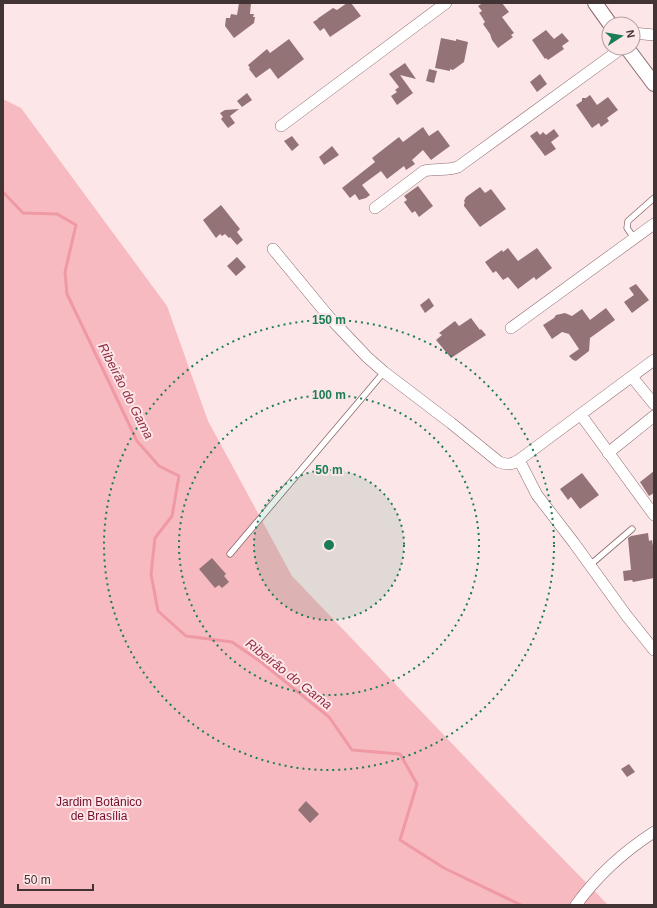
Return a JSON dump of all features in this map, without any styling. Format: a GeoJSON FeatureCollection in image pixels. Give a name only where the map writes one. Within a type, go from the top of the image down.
{"type":"FeatureCollection","features":[{"type":"Feature","properties":{"kind":"street"},"geometry":{"type":"LineString","coordinates":[[281,126],[446,3]]}},
{"type":"Feature","properties":{"kind":"street"},"geometry":{"type":"LineString","coordinates":[[595,3],[604,16]]}},
{"type":"Feature","properties":{"kind":"street"},"geometry":{"type":"LineString","coordinates":[[641,34],[654,35]]}},
{"type":"Feature","properties":{"kind":"street"},"geometry":{"type":"LineString","coordinates":[[375,208],[424,171],[432,169],[449,170],[458,167],[611,56]]}},
{"type":"Feature","properties":{"kind":"street"},"geometry":{"type":"LineString","coordinates":[[635,56],[652,77]]}},
{"type":"Feature","properties":{"kind":"street"},"geometry":{"type":"LineString","coordinates":[[511,328],[654,224]]}},
{"type":"Feature","properties":{"kind":"street"},"geometry":{"type":"LineString","coordinates":[[273,249],[330,318],[367,357],[499,462],[510,464],[519,460],[654,360]]}},
{"type":"Feature","properties":{"kind":"street"},"geometry":{"type":"LineString","coordinates":[[632,376],[654,404]]}},
{"type":"Feature","properties":{"kind":"street"},"geometry":{"type":"LineString","coordinates":[[581,415],[654,515]]}},
{"type":"Feature","properties":{"kind":"street"},"geometry":{"type":"LineString","coordinates":[[608,453],[654,416]]}},
{"type":"Feature","properties":{"kind":"street"},"geometry":{"type":"LineString","coordinates":[[519,460],[537,495],[626,615],[654,650]]}},
{"type":"Feature","properties":{"kind":"street"},"geometry":{"type":"LineString","coordinates":[[576,905],[594,881],[626,852],[654,832]]}},
{"type":"Feature","properties":{"kind":"lane"},"geometry":{"type":"LineString","coordinates":[[634,238],[627,228],[628,221],[654,198]]}},
{"type":"Feature","properties":{"kind":"lane"},"geometry":{"type":"LineString","coordinates":[[230,554],[384,372]]}},
{"type":"Feature","properties":{"kind":"lane"},"geometry":{"type":"LineString","coordinates":[[590,565],[632,529]]}},
{"type":"Feature","properties":{"kind":"green space","name":"Jardim Botânico de Brasília"},"geometry":{"type":"Polygon","coordinates":[[[3,99],[21,108],[167,306],[208,421],[292,576],[608,905],[3,905],[3,99]]]}},
{"type":"Feature","properties":{"kind":"building"},"geometry":{"type":"Polygon","coordinates":[[[239,3],[251,3],[250,14],[254,14],[253,17],[255,17],[254,23],[234,38],[225,26],[226,18],[230,18],[231,14],[237,15],[239,3]]]}},
{"type":"Feature","properties":{"kind":"building"},"geometry":{"type":"Polygon","coordinates":[[[347,3],[351,3],[361,16],[330,37],[324,28],[320,31],[313,22],[333,8],[337,10],[347,3]]]}},
{"type":"Feature","properties":{"kind":"building"},"geometry":{"type":"Polygon","coordinates":[[[483,3],[502,3],[509,12],[502,17],[514,33],[511,35],[513,37],[498,48],[483,24],[485,22],[479,13],[482,11],[478,6],[483,3]]]}},
{"type":"Feature","properties":{"kind":"building"},"geometry":{"type":"Polygon","coordinates":[[[546,30],[554,39],[562,33],[569,41],[562,46],[564,49],[548,60],[546,58],[545,59],[532,40],[546,30]]]}},
{"type":"Feature","properties":{"kind":"building"},"geometry":{"type":"Polygon","coordinates":[[[441,38],[456,41],[456,39],[468,42],[464,62],[453,70],[450,69],[450,71],[435,68],[441,38]]]}},
{"type":"Feature","properties":{"kind":"building"},"geometry":{"type":"Polygon","coordinates":[[[289,39],[304,59],[278,79],[270,68],[256,78],[249,69],[250,68],[248,65],[267,49],[270,53],[289,39]]]}},
{"type":"Feature","properties":{"kind":"building"},"geometry":{"type":"Polygon","coordinates":[[[405,63],[416,79],[400,75],[413,93],[397,105],[391,96],[397,92],[395,90],[399,87],[389,74],[405,63]]]}},
{"type":"Feature","properties":{"kind":"building"},"geometry":{"type":"Polygon","coordinates":[[[429,69],[437,71],[434,83],[426,81],[429,69]]]}},
{"type":"Feature","properties":{"kind":"building"},"geometry":{"type":"Polygon","coordinates":[[[540,74],[547,84],[537,92],[530,82],[540,74]]]}},
{"type":"Feature","properties":{"kind":"building"},"geometry":{"type":"Polygon","coordinates":[[[247,93],[252,100],[242,107],[237,101],[247,93]]]}},
{"type":"Feature","properties":{"kind":"building"},"geometry":{"type":"Polygon","coordinates":[[[590,95],[597,105],[608,97],[618,110],[607,118],[609,121],[601,127],[599,123],[592,128],[576,105],[582,101],[582,98],[586,98],[590,95]]]}},
{"type":"Feature","properties":{"kind":"building"},"geometry":{"type":"Polygon","coordinates":[[[239,109],[230,116],[235,123],[228,128],[221,119],[223,117],[220,113],[225,110],[239,109]]]}},
{"type":"Feature","properties":{"kind":"building"},"geometry":{"type":"Polygon","coordinates":[[[423,127],[429,136],[438,130],[450,146],[431,160],[423,150],[412,160],[415,164],[406,170],[404,166],[387,179],[381,171],[362,185],[370,195],[359,200],[355,194],[350,198],[342,188],[375,162],[372,158],[399,137],[403,142],[423,127]]]}},
{"type":"Feature","properties":{"kind":"building"},"geometry":{"type":"Polygon","coordinates":[[[554,129],[559,136],[551,142],[556,149],[545,156],[530,136],[537,131],[540,135],[543,132],[546,135],[554,129]]]}},
{"type":"Feature","properties":{"kind":"building"},"geometry":{"type":"Polygon","coordinates":[[[292,136],[299,145],[292,151],[284,141],[292,136]]]}},
{"type":"Feature","properties":{"kind":"building"},"geometry":{"type":"Polygon","coordinates":[[[332,146],[339,155],[324,165],[319,157],[332,146]]]}},
{"type":"Feature","properties":{"kind":"building"},"geometry":{"type":"Polygon","coordinates":[[[418,186],[433,206],[419,217],[415,211],[412,213],[404,202],[407,200],[404,196],[418,186]]]}},
{"type":"Feature","properties":{"kind":"building"},"geometry":{"type":"Polygon","coordinates":[[[480,187],[485,193],[491,189],[506,209],[480,227],[464,206],[464,201],[466,197],[480,187]]]}},
{"type":"Feature","properties":{"kind":"building"},"geometry":{"type":"Polygon","coordinates":[[[221,205],[240,229],[237,232],[243,240],[237,245],[225,234],[222,236],[220,234],[216,238],[203,220],[221,205]]]}},
{"type":"Feature","properties":{"kind":"building"},"geometry":{"type":"Polygon","coordinates":[[[508,248],[518,261],[537,248],[552,268],[536,280],[534,277],[518,289],[508,277],[503,280],[496,271],[493,273],[485,262],[502,250],[503,252],[508,248]]]}},
{"type":"Feature","properties":{"kind":"building"},"geometry":{"type":"Polygon","coordinates":[[[237,257],[246,267],[236,276],[227,266],[237,257]]]}},
{"type":"Feature","properties":{"kind":"building"},"geometry":{"type":"Polygon","coordinates":[[[636,284],[649,300],[632,313],[624,302],[634,295],[629,288],[636,284]]]}},
{"type":"Feature","properties":{"kind":"building"},"geometry":{"type":"Polygon","coordinates":[[[429,298],[434,306],[425,313],[420,305],[429,298]]]}},
{"type":"Feature","properties":{"kind":"building"},"geometry":{"type":"Polygon","coordinates":[[[606,308],[615,320],[590,338],[589,351],[576,361],[569,356],[579,349],[569,334],[562,332],[552,339],[543,325],[556,315],[565,313],[572,316],[582,309],[590,320],[606,308]]]}},
{"type":"Feature","properties":{"kind":"building"},"geometry":{"type":"Polygon","coordinates":[[[471,318],[486,335],[451,358],[436,340],[442,335],[439,333],[455,321],[459,326],[471,318]]]}},
{"type":"Feature","properties":{"kind":"building"},"geometry":{"type":"Polygon","coordinates":[[[654,471],[654,493],[649,496],[640,482],[654,471]]]}},
{"type":"Feature","properties":{"kind":"building"},"geometry":{"type":"Polygon","coordinates":[[[582,473],[599,495],[580,509],[571,497],[568,500],[560,489],[582,473]]]}},
{"type":"Feature","properties":{"kind":"building"},"geometry":{"type":"Polygon","coordinates":[[[648,533],[649,541],[652,540],[654,552],[654,578],[633,582],[632,580],[624,581],[623,571],[631,570],[628,538],[631,536],[648,533]]]}},
{"type":"Feature","properties":{"kind":"building"},"geometry":{"type":"Polygon","coordinates":[[[212,558],[226,574],[224,576],[229,582],[222,588],[219,585],[215,588],[199,569],[212,558]]]}},
{"type":"Feature","properties":{"kind":"building"},"geometry":{"type":"Polygon","coordinates":[[[629,764],[635,772],[627,777],[621,769],[629,764]]]}},
{"type":"Feature","properties":{"kind":"building"},"geometry":{"type":"Polygon","coordinates":[[[306,801],[319,814],[310,823],[298,810],[306,801]]]}},
{"type":"Feature","properties":{"kind":"waterway","name":"Ribeirão do Gama"},"geometry":{"type":"LineString","coordinates":[[3,192],[23,213],[57,214],[76,225],[65,272],[67,294],[137,441],[159,466],[179,476],[172,516],[155,538],[151,574],[158,611],[186,636],[232,642],[261,662],[329,717],[352,750],[400,754],[417,784],[400,840],[444,868],[521,905]]}}]}
